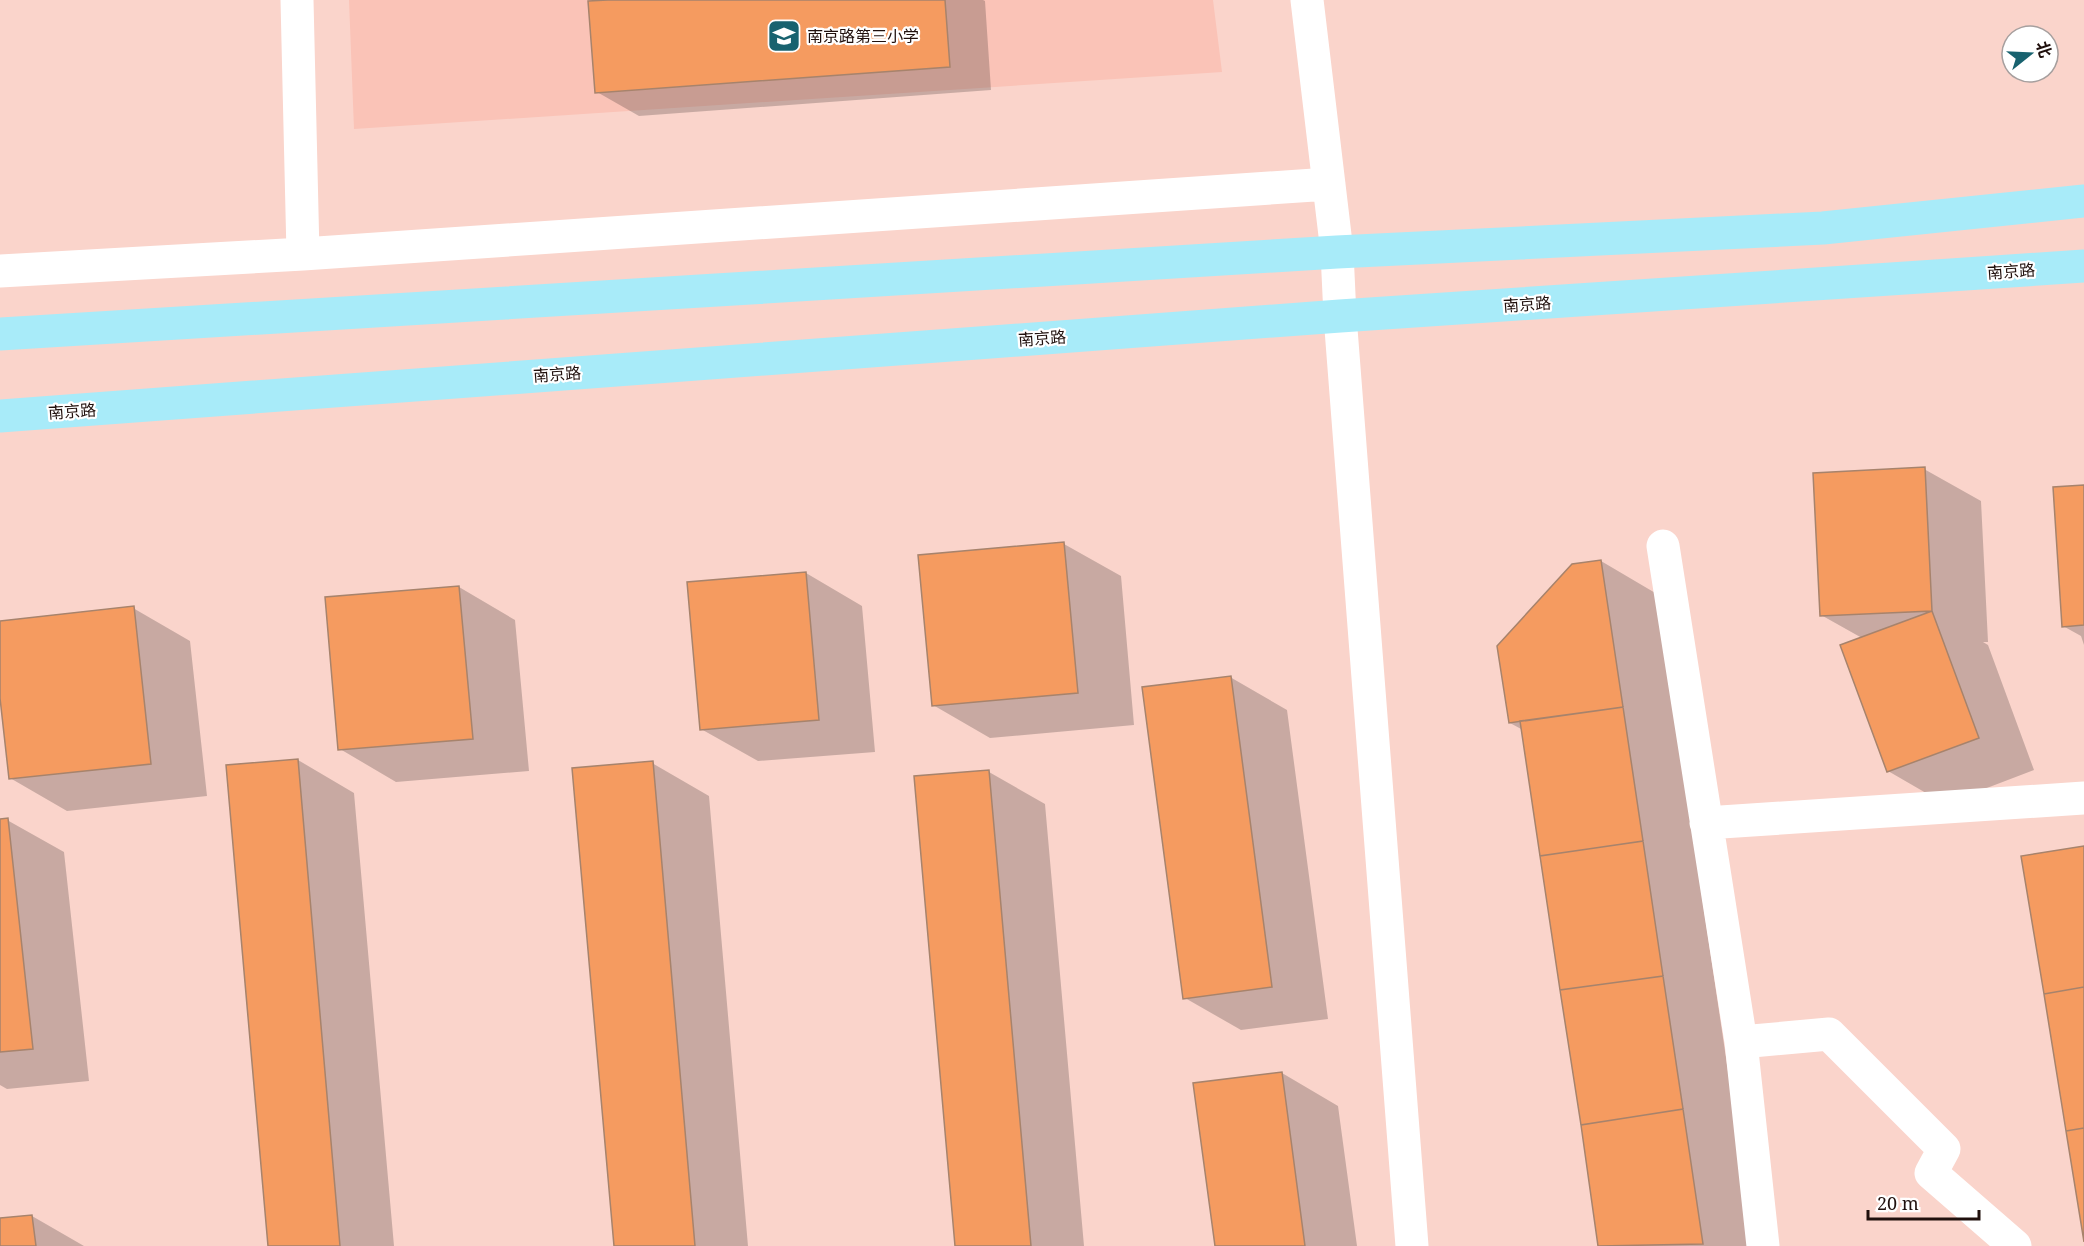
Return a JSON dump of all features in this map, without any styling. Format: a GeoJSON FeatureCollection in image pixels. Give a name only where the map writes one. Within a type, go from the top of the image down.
{"type":"FeatureCollection","features":[{"type":"Feature","properties":{"kind":"main road"},"geometry":{"type":"LineString","coordinates":[[0,334],[1337,252],[1823,228],[2084,201]]}},
{"type":"Feature","properties":{"kind":"main road","name":"南京路"},"geometry":{"type":"LineString","coordinates":[[0,416],[1340,316],[2084,266]]}},
{"type":"Feature","properties":{"kind":"street"},"geometry":{"type":"LineString","coordinates":[[297,0],[303,254]]}},
{"type":"Feature","properties":{"kind":"street"},"geometry":{"type":"LineString","coordinates":[[1307,0],[1337,252],[1340,316],[1412,1246]]}},
{"type":"Feature","properties":{"kind":"street"},"geometry":{"type":"LineString","coordinates":[[0,271],[303,254],[1329,184]]}},
{"type":"Feature","properties":{"kind":"street"},"geometry":{"type":"LineString","coordinates":[[1663,546],[1741,1042],[1763,1246]]}},
{"type":"Feature","properties":{"kind":"street"},"geometry":{"type":"LineString","coordinates":[[1706,823],[2084,798]]}},
{"type":"Feature","properties":{"kind":"street"},"geometry":{"type":"LineString","coordinates":[[1741,1042],[1828,1034],[1944,1149],[1931,1173],[2015,1246]]}},
{"type":"Feature","properties":{"kind":"shaded area","name":"南京路第三小学"},"geometry":{"type":"Polygon","coordinates":[[[349,0],[1213,0],[1222,72],[354,129],[349,0]]]}},
{"type":"Feature","properties":{"kind":"building"},"geometry":{"type":"Polygon","coordinates":[[[945,0],[950,67],[595,93],[588,1],[945,0]]]}},
{"type":"Feature","properties":{"kind":"building"},"geometry":{"type":"Polygon","coordinates":[[[1925,467],[1932,611],[1820,616],[1813,473],[1925,467]]]}},
{"type":"Feature","properties":{"kind":"building"},"geometry":{"type":"Polygon","coordinates":[[[2084,485],[2084,625],[2062,627],[2053,487],[2084,485]]]}},
{"type":"Feature","properties":{"kind":"building"},"geometry":{"type":"Polygon","coordinates":[[[1064,542],[1078,693],[932,706],[918,555],[1064,542]]]}},
{"type":"Feature","properties":{"kind":"building"},"geometry":{"type":"Polygon","coordinates":[[[1601,560],[1623,707],[1509,723],[1497,646],[1572,564],[1601,560]]]}},
{"type":"Feature","properties":{"kind":"building"},"geometry":{"type":"Polygon","coordinates":[[[806,572],[819,720],[700,730],[687,582],[806,572]]]}},
{"type":"Feature","properties":{"kind":"building"},"geometry":{"type":"Polygon","coordinates":[[[459,586],[473,739],[338,750],[325,597],[459,586]]]}},
{"type":"Feature","properties":{"kind":"building"},"geometry":{"type":"Polygon","coordinates":[[[134,606],[151,764],[9,779],[0,698],[0,621],[134,606]]]}},
{"type":"Feature","properties":{"kind":"building"},"geometry":{"type":"Polygon","coordinates":[[[1932,611],[1979,738],[1887,772],[1840,645],[1932,611]]]}},
{"type":"Feature","properties":{"kind":"building"},"geometry":{"type":"Polygon","coordinates":[[[1231,676],[1272,987],[1183,999],[1142,687],[1231,676]]]}},
{"type":"Feature","properties":{"kind":"building"},"geometry":{"type":"Polygon","coordinates":[[[1623,707],[1643,841],[1540,856],[1520,721],[1623,707]]]}},
{"type":"Feature","properties":{"kind":"building"},"geometry":{"type":"Polygon","coordinates":[[[298,759],[340,1246],[268,1246],[226,765],[298,759]]]}},
{"type":"Feature","properties":{"kind":"building"},"geometry":{"type":"Polygon","coordinates":[[[653,761],[695,1246],[614,1246],[572,768],[653,761]]]}},
{"type":"Feature","properties":{"kind":"building"},"geometry":{"type":"Polygon","coordinates":[[[989,770],[1031,1246],[955,1246],[914,776],[989,770]]]}},
{"type":"Feature","properties":{"kind":"building"},"geometry":{"type":"Polygon","coordinates":[[[8,818],[33,1049],[0,1052],[0,819],[8,818]]]}},
{"type":"Feature","properties":{"kind":"building"},"geometry":{"type":"Polygon","coordinates":[[[1643,841],[1663,976],[1560,990],[1540,856],[1643,841]]]}},
{"type":"Feature","properties":{"kind":"building"},"geometry":{"type":"Polygon","coordinates":[[[2084,846],[2084,987],[2044,994],[2021,856],[2084,846]]]}},
{"type":"Feature","properties":{"kind":"building"},"geometry":{"type":"Polygon","coordinates":[[[1663,976],[1683,1109],[1581,1125],[1560,990],[1663,976]]]}},
{"type":"Feature","properties":{"kind":"building"},"geometry":{"type":"Polygon","coordinates":[[[2084,987],[2084,1128],[2066,1131],[2044,994],[2084,987]]]}},
{"type":"Feature","properties":{"kind":"building"},"geometry":{"type":"Polygon","coordinates":[[[1282,1072],[1305,1246],[1215,1246],[1193,1083],[1282,1072]]]}},
{"type":"Feature","properties":{"kind":"building"},"geometry":{"type":"Polygon","coordinates":[[[1683,1109],[1703,1244],[1598,1246],[1581,1125],[1683,1109]]]}},
{"type":"Feature","properties":{"kind":"building"},"geometry":{"type":"Polygon","coordinates":[[[2084,1128],[2084,1242],[2066,1131],[2084,1128]]]}},
{"type":"Feature","properties":{"kind":"building"},"geometry":{"type":"Polygon","coordinates":[[[32,1215],[36,1246],[0,1246],[0,1218],[32,1215]]]}},
{"type":"Feature","properties":{"kind":"place","name":"南京路第三小学"},"geometry":{"type":"Point","coordinates":[784,36]}}]}
